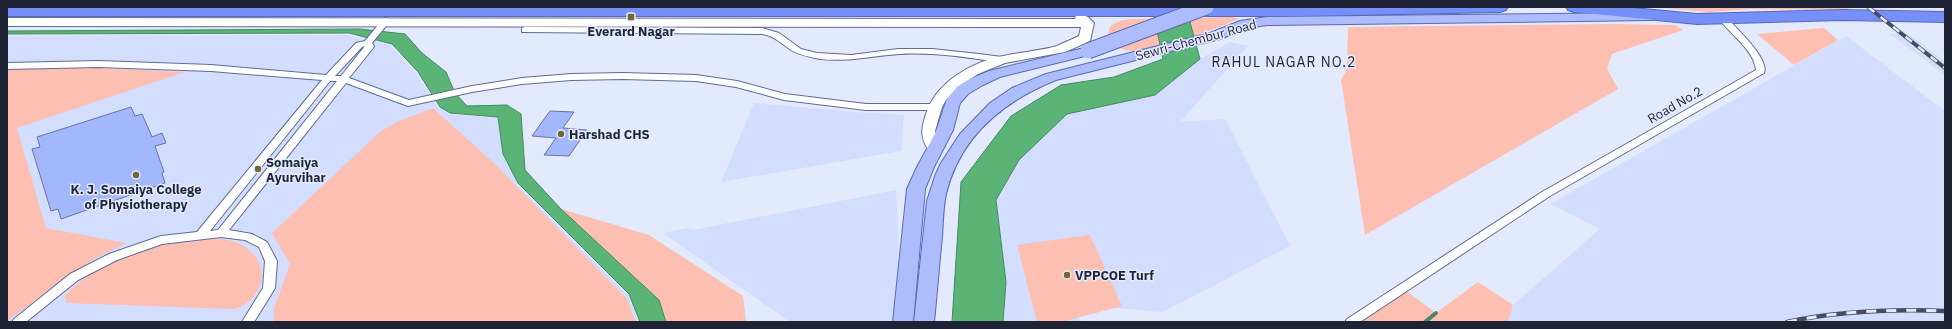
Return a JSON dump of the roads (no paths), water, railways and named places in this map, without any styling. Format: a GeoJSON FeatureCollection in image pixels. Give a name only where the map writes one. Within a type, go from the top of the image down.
{"type":"FeatureCollection","features":[{"type":"Feature","properties":{"kind":"highway"},"geometry":{"type":"LineString","coordinates":[[7,10],[424,16],[631,10],[1207,9],[1303,11],[1500,7]]}},
{"type":"Feature","properties":{"kind":"highway"},"geometry":{"type":"LineString","coordinates":[[1574,7],[1666,17],[1724,20],[1843,15],[1945,17]]}},
{"type":"Feature","properties":{"kind":"highway"},"geometry":{"type":"LineString","coordinates":[[1893,17],[1945,8]]}},
{"type":"Feature","properties":{"kind":"highway"},"geometry":{"type":"LineString","coordinates":[[34,22],[47,11]]}},
{"type":"Feature","properties":{"kind":"main road"},"geometry":{"type":"LineString","coordinates":[[903,322],[916,189],[923,169],[944,133],[953,101],[959,94],[970,86],[988,77],[1011,68],[1068,57],[1086,44],[1207,9]]}},
{"type":"Feature","properties":{"kind":"main road"},"geometry":{"type":"LineString","coordinates":[[1244,24],[1303,11]]}},
{"type":"Feature","properties":{"kind":"main road","name":"Sewri-Chembur Road"},"geometry":{"type":"LineString","coordinates":[[924,322],[934,213],[939,189],[947,167],[973,129],[997,106],[1008,97],[1051,77],[1215,36],[1244,24],[1267,22],[1666,17]]}},
{"type":"Feature","properties":{"kind":"main road"},"geometry":{"type":"LineString","coordinates":[[1086,44],[1126,59]]}},
{"type":"Feature","properties":{"kind":"street"},"geometry":{"type":"LineString","coordinates":[[583,7],[631,10]]}},
{"type":"Feature","properties":{"kind":"street"},"geometry":{"type":"LineString","coordinates":[[1042,10],[1073,15],[1088,23]]}},
{"type":"Feature","properties":{"kind":"street"},"geometry":{"type":"LineString","coordinates":[[7,22],[384,24],[424,16],[1088,23]]}},
{"type":"Feature","properties":{"kind":"street","name":"Road No.2"},"geometry":{"type":"LineString","coordinates":[[1351,322],[1546,194],[1761,71],[1759,61],[1724,20]]}},
{"type":"Feature","properties":{"kind":"street"},"geometry":{"type":"LineString","coordinates":[[934,148],[928,132],[935,107],[946,91],[958,80],[973,71],[1002,60],[1086,44],[1089,26],[1088,23]]}},
{"type":"Feature","properties":{"kind":"street"},"geometry":{"type":"LineString","coordinates":[[201,234],[327,79],[359,45],[369,41],[384,24]]}},
{"type":"Feature","properties":{"kind":"street"},"geometry":{"type":"LineString","coordinates":[[525,30],[762,31],[776,34],[794,48],[812,55],[834,58],[860,57],[906,50],[928,51],[1002,60]]}},
{"type":"Feature","properties":{"kind":"street"},"geometry":{"type":"LineString","coordinates":[[221,233],[370,46],[369,41]]}},
{"type":"Feature","properties":{"kind":"street"},"geometry":{"type":"LineString","coordinates":[[7,66],[99,64],[211,68],[327,79],[344,79],[362,84],[408,103],[522,81],[571,77],[696,78],[737,84],[784,97],[827,104],[866,107],[935,107]]}},
{"type":"Feature","properties":{"kind":"street"},"geometry":{"type":"LineString","coordinates":[[18,322],[74,277],[113,257],[161,240],[201,234],[221,233],[248,237],[263,245],[271,261],[269,288],[248,322]]}},
{"type":"Feature","properties":{"kind":"waterway"},"geometry":{"type":"LineString","coordinates":[[1425,322],[1436,313]]}},
{"type":"Feature","properties":{"kind":"railway"},"geometry":{"type":"LineString","coordinates":[[1868,7],[1945,68]]}},
{"type":"Feature","properties":{"kind":"railway"},"geometry":{"type":"LineString","coordinates":[[1787,322],[1846,313],[1905,310],[1945,311]]}},
{"type":"Feature","properties":{"kind":"place","name":"Everard Nagar"},"geometry":{"type":"Point","coordinates":[631,17]}},
{"type":"Feature","properties":{"kind":"place","name":"Harshad CHS"},"geometry":{"type":"Point","coordinates":[561,134]}},
{"type":"Feature","properties":{"kind":"place","name":"Somaiya Ayurvihar"},"geometry":{"type":"Point","coordinates":[258,169]}},
{"type":"Feature","properties":{"kind":"place","name":"K. J. Somaiya College of Physiotherapy"},"geometry":{"type":"Point","coordinates":[136,175]}},
{"type":"Feature","properties":{"kind":"place","name":"VPPCOE Turf"},"geometry":{"type":"Point","coordinates":[1067,275]}},
{"type":"Feature","properties":{"kind":"district","name":"RAHUL NAGAR NO.2"},"geometry":{"type":"Point","coordinates":[1284,62]}}]}
